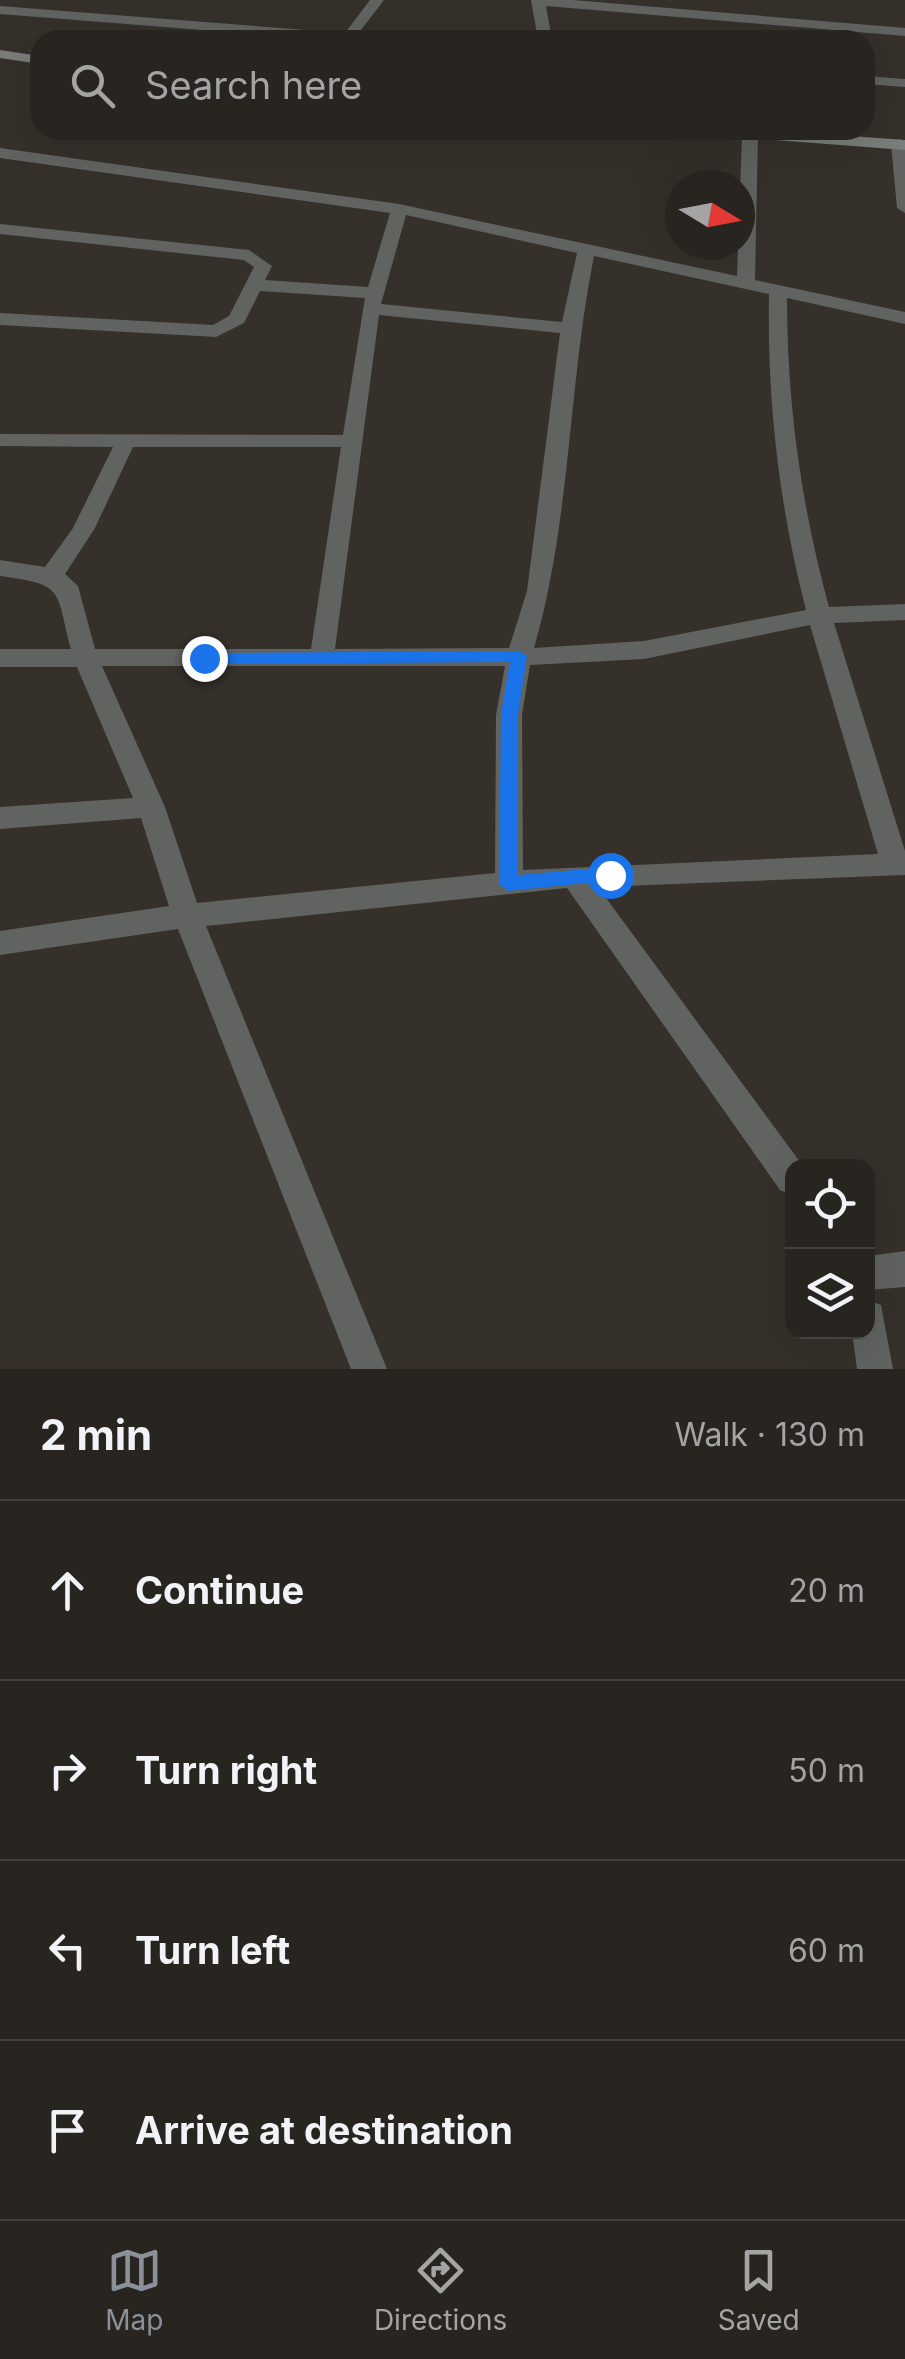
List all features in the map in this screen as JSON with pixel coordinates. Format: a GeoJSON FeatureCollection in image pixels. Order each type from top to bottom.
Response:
{"type":"FeatureCollection","features":[{"type":"Feature","properties":{"kind":"main road"},"geometry":{"type":"LineString","coordinates":[[0,54],[30,58]]}},
{"type":"Feature","properties":{"kind":"main road"},"geometry":{"type":"LineString","coordinates":[[875,140],[902,144]]}},
{"type":"Feature","properties":{"kind":"street"},"geometry":{"type":"LineString","coordinates":[[354,30],[377,0]]}},
{"type":"Feature","properties":{"kind":"street"},"geometry":{"type":"LineString","coordinates":[[543,30],[538,1],[793,17],[905,32]]}},
{"type":"Feature","properties":{"kind":"street"},"geometry":{"type":"LineString","coordinates":[[0,10],[249,30]]}},
{"type":"Feature","properties":{"kind":"street"},"geometry":{"type":"LineString","coordinates":[[793,17],[800,30]]}},
{"type":"Feature","properties":{"kind":"street"},"geometry":{"type":"LineString","coordinates":[[875,81],[905,83]]}},
{"type":"Feature","properties":{"kind":"street"},"geometry":{"type":"LineString","coordinates":[[746,284],[750,140]]}},
{"type":"Feature","properties":{"kind":"street"},"geometry":{"type":"LineString","coordinates":[[902,144],[905,208]]}},
{"type":"Feature","properties":{"kind":"street"},"geometry":{"type":"LineString","coordinates":[[0,153],[399,209],[905,318]]}},
{"type":"Feature","properties":{"kind":"street"},"geometry":{"type":"LineString","coordinates":[[322,658],[373,301],[399,209]]}},
{"type":"Feature","properties":{"kind":"street"},"geometry":{"type":"LineString","coordinates":[[0,230],[249,255],[263,266],[237,319],[216,331],[0,319]]}},
{"type":"Feature","properties":{"kind":"street"},"geometry":{"type":"LineString","coordinates":[[508,884],[509,714],[519,656],[539,590],[570,328],[587,249]]}},
{"type":"Feature","properties":{"kind":"street"},"geometry":{"type":"LineString","coordinates":[[257,285],[570,328]]}},
{"type":"Feature","properties":{"kind":"street"},"geometry":{"type":"LineString","coordinates":[[0,942],[187,916],[574,876],[900,864],[797,536],[775,338],[778,290]]}},
{"type":"Feature","properties":{"kind":"street"},"geometry":{"type":"LineString","coordinates":[[0,440],[351,441]]}},
{"type":"Feature","properties":{"kind":"street"},"geometry":{"type":"LineString","coordinates":[[50,575],[68,556],[92,516],[126,440]]}},
{"type":"Feature","properties":{"kind":"street"},"geometry":{"type":"LineString","coordinates":[[0,568],[50,575],[66,586],[86,659],[151,807],[187,916],[370,1369]]}},
{"type":"Feature","properties":{"kind":"street"},"geometry":{"type":"LineString","coordinates":[[0,658],[519,656],[644,650],[820,615],[905,612]]}},
{"type":"Feature","properties":{"kind":"street"},"geometry":{"type":"LineString","coordinates":[[0,818],[151,807]]}},
{"type":"Feature","properties":{"kind":"street"},"geometry":{"type":"LineString","coordinates":[[574,876],[785,1169]]}},
{"type":"Feature","properties":{"kind":"street"},"geometry":{"type":"LineString","coordinates":[[875,1272],[905,1269]]}},
{"type":"Feature","properties":{"kind":"street"},"geometry":{"type":"LineString","coordinates":[[871,1339],[875,1369]]}},
{"type":"Feature","properties":{"kind":"route"},"geometry":{"type":"LineString","coordinates":[[204,658],[519,656],[509,714],[508,884],[610,875]]}}]}
